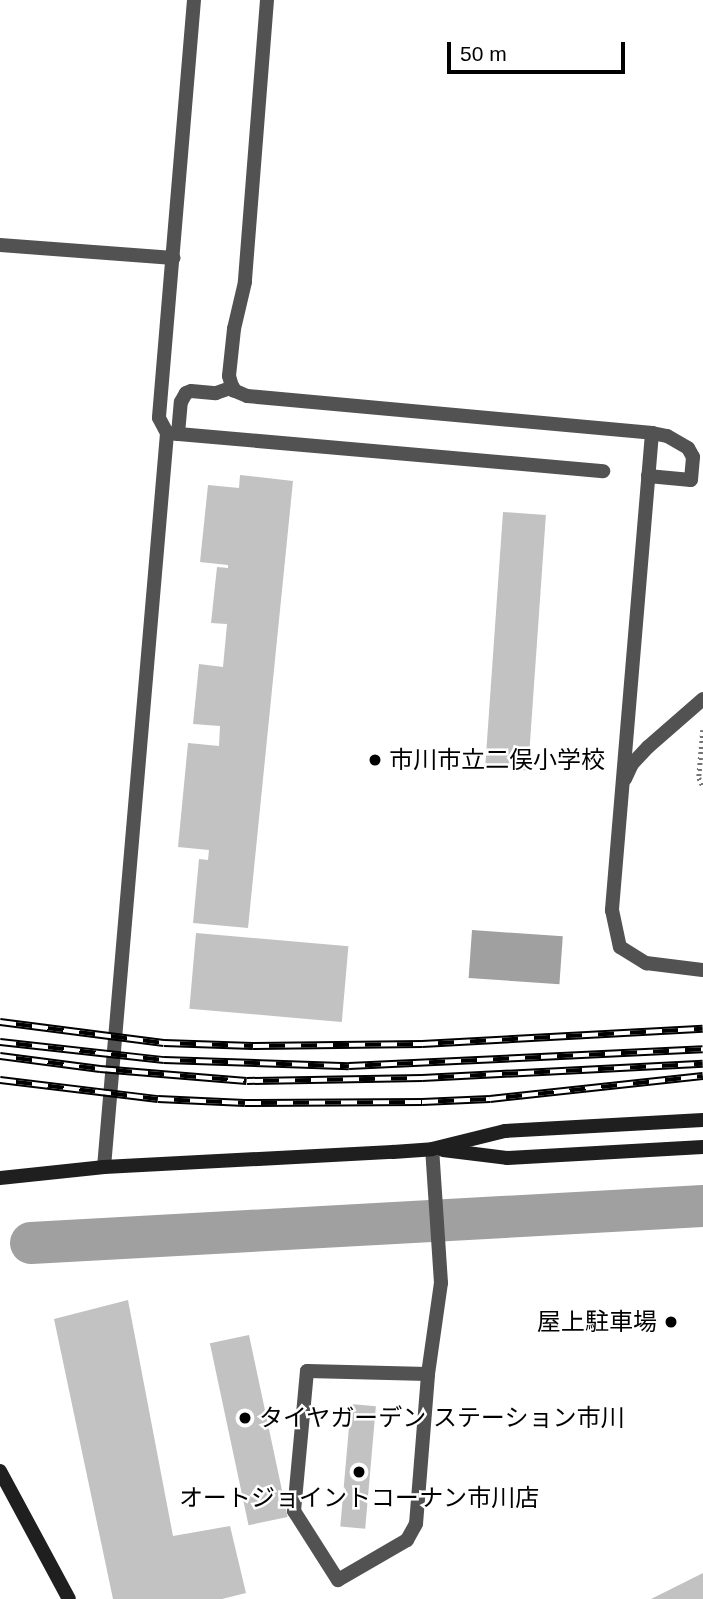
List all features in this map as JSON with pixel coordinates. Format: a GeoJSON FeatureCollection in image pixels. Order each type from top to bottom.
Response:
{"type":"FeatureCollection","features":[{"type":"Feature","properties":{"kind":"street"},"geometry":{"type":"LineString","coordinates":[[194,0],[159,418],[173,434],[603,471]]}},
{"type":"Feature","properties":{"kind":"street"},"geometry":{"type":"LineString","coordinates":[[267,0],[245,282],[234,329],[229,376],[233,387],[247,396],[652,433],[667,436],[688,448],[693,457],[691,480],[648,476]]}},
{"type":"Feature","properties":{"kind":"street"},"geometry":{"type":"LineString","coordinates":[[0,245],[174,258]]}},
{"type":"Feature","properties":{"kind":"street"},"geometry":{"type":"LineString","coordinates":[[104,1167],[173,434],[186,393],[216,393],[233,387]]}},
{"type":"Feature","properties":{"kind":"street"},"geometry":{"type":"LineString","coordinates":[[652,433],[612,910],[620,947],[646,963],[703,970]]}},
{"type":"Feature","properties":{"kind":"street"},"geometry":{"type":"LineString","coordinates":[[622,787],[632,764],[703,699]]}},
{"type":"Feature","properties":{"kind":"street"},"geometry":{"type":"LineString","coordinates":[[432,1149],[505,1131],[703,1120]]}},
{"type":"Feature","properties":{"kind":"street"},"geometry":{"type":"LineString","coordinates":[[0,1178],[104,1167],[432,1149],[507,1157],[703,1147]]}},
{"type":"Feature","properties":{"kind":"street"},"geometry":{"type":"LineString","coordinates":[[428,1374],[307,1371],[294,1511],[338,1580],[407,1540],[416,1524],[428,1374],[441,1283],[432,1149]]}},
{"type":"Feature","properties":{"kind":"street"},"geometry":{"type":"LineString","coordinates":[[0,1471],[69,1599]]}},
{"type":"Feature","properties":{"kind":"path"},"geometry":{"type":"LineString","coordinates":[[703,730],[699,778],[703,786]]}},
{"type":"Feature","properties":{"kind":"shaded area"},"geometry":{"type":"Polygon","coordinates":[[[472,930],[563,936],[559,984],[469,978],[472,930]]]}},
{"type":"Feature","properties":{"kind":"building"},"geometry":{"type":"Polygon","coordinates":[[[240,475],[293,481],[248,928],[193,923],[199,859],[208,860],[209,850],[178,847],[188,743],[219,746],[220,726],[193,724],[199,664],[223,667],[227,624],[211,623],[217,567],[228,568],[228,565],[200,562],[208,485],[239,488],[240,475]]]}},
{"type":"Feature","properties":{"kind":"building"},"geometry":{"type":"Polygon","coordinates":[[[503,512],[546,515],[528,770],[485,767],[503,512]]]}},
{"type":"Feature","properties":{"kind":"building"},"geometry":{"type":"Polygon","coordinates":[[[196,933],[348,946],[342,1022],[189,1009],[196,933]]]}},
{"type":"Feature","properties":{"kind":"building"},"geometry":{"type":"Polygon","coordinates":[[[128,1300],[173,1536],[230,1526],[246,1593],[222,1599],[113,1599],[54,1319],[128,1300]]]}},
{"type":"Feature","properties":{"kind":"building"},"geometry":{"type":"Polygon","coordinates":[[[249,1335],[288,1517],[249,1525],[210,1343],[249,1335]]]}},
{"type":"Feature","properties":{"kind":"building"},"geometry":{"type":"Polygon","coordinates":[[[351,1404],[376,1406],[365,1529],[340,1527],[351,1404]]]}},
{"type":"Feature","properties":{"kind":"building"},"geometry":{"type":"Polygon","coordinates":[[[703,1573],[703,1599],[651,1599],[703,1573]]]}},
{"type":"Feature","properties":{"kind":"waterway"},"geometry":{"type":"LineString","coordinates":[[31,1243],[703,1206]]}},
{"type":"Feature","properties":{"kind":"railway"},"geometry":{"type":"LineString","coordinates":[[0,1022],[164,1043],[253,1046],[422,1044],[703,1029]]}},
{"type":"Feature","properties":{"kind":"railway"},"geometry":{"type":"LineString","coordinates":[[0,1042],[164,1060],[349,1066],[703,1049]]}},
{"type":"Feature","properties":{"kind":"railway"},"geometry":{"type":"LineString","coordinates":[[0,1056],[100,1069],[247,1081],[422,1078],[703,1064]]}},
{"type":"Feature","properties":{"kind":"railway"},"geometry":{"type":"LineString","coordinates":[[0,1080],[158,1099],[245,1103],[422,1102],[490,1099],[703,1076]]}},
{"type":"Feature","properties":{"kind":"place","name":"市川市立二俣小学校"},"geometry":{"type":"Point","coordinates":[375,760]}},
{"type":"Feature","properties":{"kind":"place","name":"屋上駐車場"},"geometry":{"type":"Point","coordinates":[671,1322]}},
{"type":"Feature","properties":{"kind":"place","name":"タイヤガーデン ステーション市川"},"geometry":{"type":"Point","coordinates":[245,1418]}},
{"type":"Feature","properties":{"kind":"place","name":"オートジョイントコーナン市川店"},"geometry":{"type":"Point","coordinates":[359,1472]}}]}
